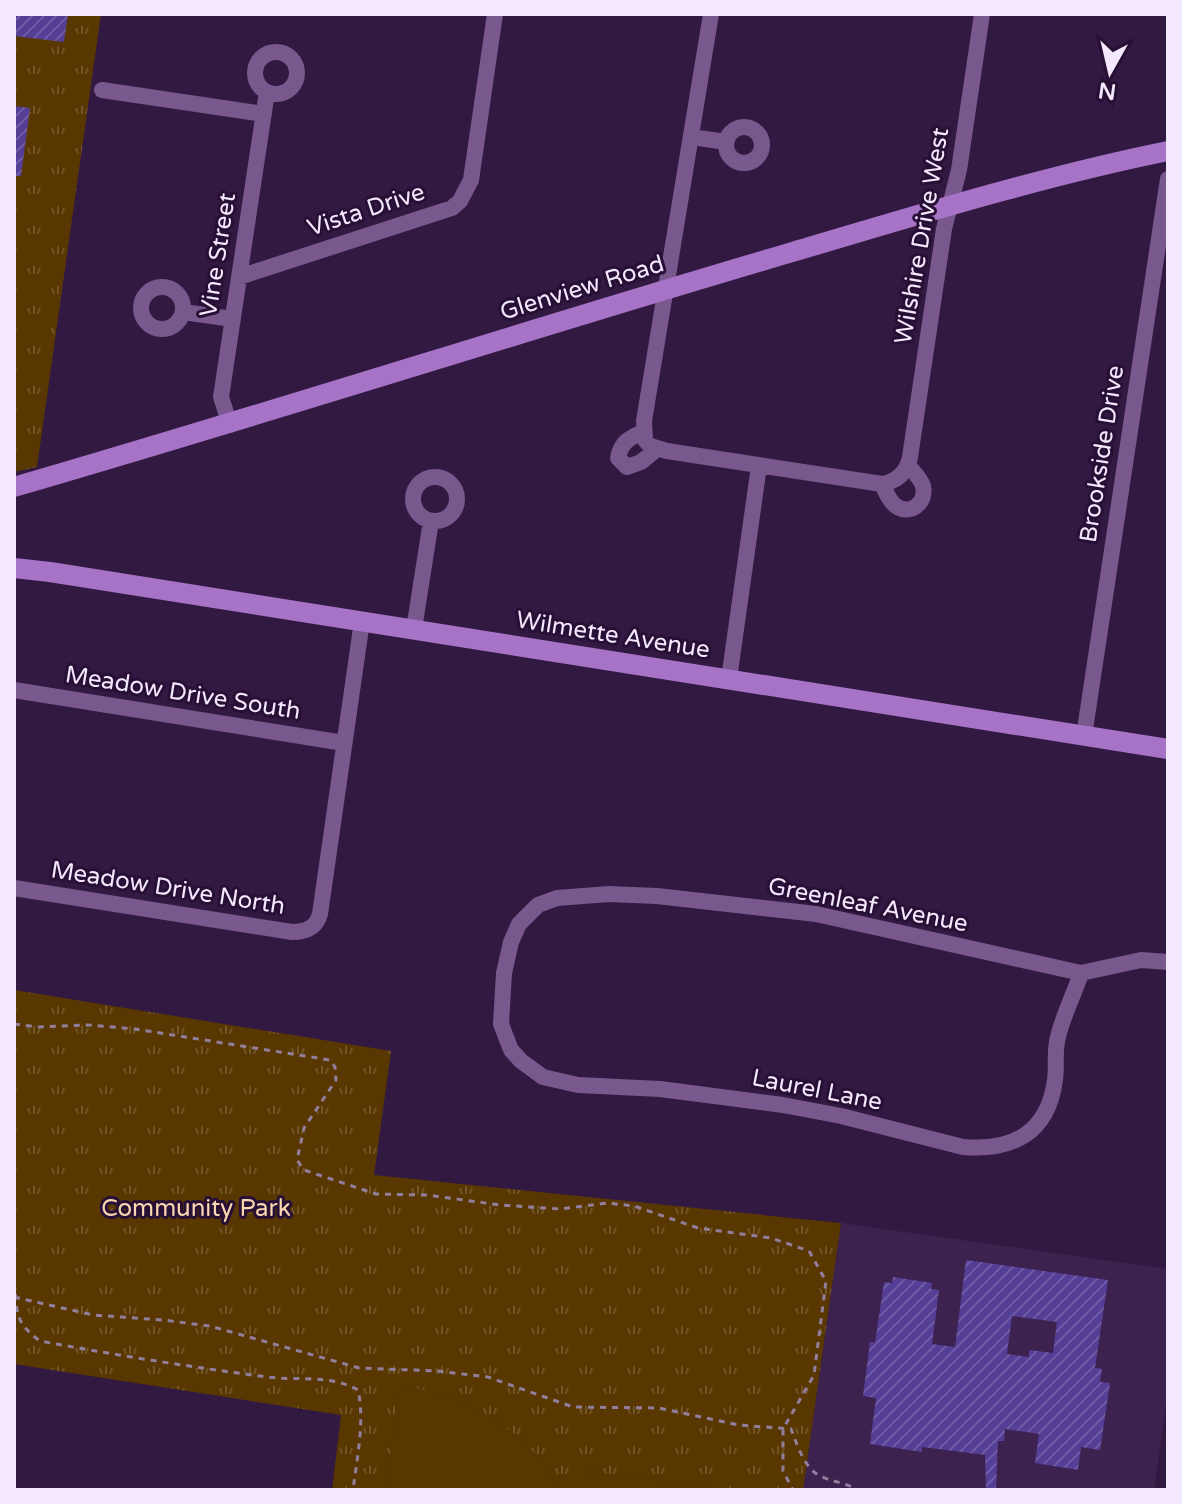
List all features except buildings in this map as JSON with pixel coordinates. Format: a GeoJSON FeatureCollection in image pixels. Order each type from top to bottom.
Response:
{"type":"FeatureCollection","features":[{"type":"Feature","properties":{"kind":"street","name":"Vista Drive"},"geometry":{"type":"LineString","coordinates":[[239,277],[452,208],[460,201],[471,180],[495,14]]}},
{"type":"Feature","properties":{"kind":"street"},"geometry":{"type":"LineString","coordinates":[[711,14],[643,432],[645,440],[657,449],[882,484],[899,477],[908,465]]}},
{"type":"Feature","properties":{"kind":"street","name":"Wilshire Drive West"},"geometry":{"type":"LineString","coordinates":[[882,484],[889,500],[898,508],[908,510],[917,506],[923,496],[923,485],[908,465],[949,206],[959,170],[982,14]]}},
{"type":"Feature","properties":{"kind":"street"},"geometry":{"type":"LineString","coordinates":[[102,90],[264,114]]}},
{"type":"Feature","properties":{"kind":"street","name":"Vine Street"},"geometry":{"type":"LineString","coordinates":[[230,425],[221,397],[267,92]]}},
{"type":"Feature","properties":{"kind":"street"},"geometry":{"type":"LineString","coordinates":[[692,137],[726,142]]}},
{"type":"Feature","properties":{"kind":"street","name":"Glenview Road"},"geometry":{"type":"LineString","coordinates":[[14,487],[230,425],[666,289],[949,206],[1097,165],[1168,151]]}},
{"type":"Feature","properties":{"kind":"street","name":"Brookside Drive"},"geometry":{"type":"LineString","coordinates":[[1084,736],[1168,179]]}},
{"type":"Feature","properties":{"kind":"street"},"geometry":{"type":"LineString","coordinates":[[183,312],[233,319]]}},
{"type":"Feature","properties":{"kind":"street"},"geometry":{"type":"LineString","coordinates":[[643,432],[627,438],[618,458],[627,467],[641,462],[657,449]]}},
{"type":"Feature","properties":{"kind":"street"},"geometry":{"type":"LineString","coordinates":[[729,679],[759,466]]}},
{"type":"Feature","properties":{"kind":"street"},"geometry":{"type":"LineString","coordinates":[[414,629],[431,521]]}},
{"type":"Feature","properties":{"kind":"street","name":"Wilmette Avenue"},"geometry":{"type":"LineString","coordinates":[[14,556],[50,572]]}},
{"type":"Feature","properties":{"kind":"street","name":"Wilmette Avenue"},"geometry":{"type":"LineString","coordinates":[[14,568],[1168,749]]}},
{"type":"Feature","properties":{"kind":"street"},"geometry":{"type":"LineString","coordinates":[[344,743],[362,621]]}},
{"type":"Feature","properties":{"kind":"street","name":"Meadow Drive South"},"geometry":{"type":"LineString","coordinates":[[14,690],[344,743]]}},
{"type":"Feature","properties":{"kind":"street","name":"Meadow Drive North"},"geometry":{"type":"LineString","coordinates":[[14,888],[292,932],[307,930],[314,926],[320,914],[344,743]]}},
{"type":"Feature","properties":{"kind":"street","name":"Greenleaf Avenue"},"geometry":{"type":"LineString","coordinates":[[504,973],[519,924],[538,905],[557,898],[609,894],[712,900],[816,914],[1081,973],[1141,960],[1168,962]]}},
{"type":"Feature","properties":{"kind":"street","name":"Laurel Lane"},"geometry":{"type":"LineString","coordinates":[[504,973],[500,1010],[505,1037],[521,1061],[543,1077],[578,1085],[660,1089],[783,1105],[982,1149],[1001,1146],[1030,1134],[1041,1119],[1054,1084],[1057,1038],[1081,973]]}},
{"type":"Feature","properties":{"kind":"path"},"geometry":{"type":"LineString","coordinates":[[14,1024],[37,1027],[77,1024],[135,1029],[330,1060],[335,1067],[336,1080],[304,1128],[297,1160],[304,1170],[376,1194],[427,1195],[560,1209],[587,1204],[621,1204],[698,1228],[771,1238],[809,1251],[826,1281],[814,1375],[783,1429],[783,1471],[793,1490]]}},
{"type":"Feature","properties":{"kind":"path"},"geometry":{"type":"LineString","coordinates":[[14,1282],[16,1313],[25,1330],[40,1341],[180,1365],[289,1379],[328,1379],[358,1390],[361,1401],[353,1490]]}},
{"type":"Feature","properties":{"kind":"path"},"geometry":{"type":"LineString","coordinates":[[15,1297],[93,1315],[210,1326],[359,1368],[437,1371],[488,1377],[573,1407],[659,1408],[739,1425],[791,1429],[803,1458],[819,1476],[858,1490]]}},
{"type":"Feature","properties":{"kind":"shaded area"},"geometry":{"type":"Polygon","coordinates":[[[841,1223],[1168,1269],[1168,1393],[1154,1490],[803,1490],[841,1223]]]}},
{"type":"Feature","properties":{"kind":"green space"},"geometry":{"type":"Polygon","coordinates":[[[14,14],[101,14],[37,467],[14,472],[14,14]]]}},
{"type":"Feature","properties":{"kind":"green space","name":"Community Park"},"geometry":{"type":"Polygon","coordinates":[[[14,990],[391,1051],[374,1175],[841,1223],[803,1490],[332,1490],[341,1415],[14,1364],[14,990]]]}},
{"type":"Feature","properties":{"kind":"green space"},"geometry":{"type":"Polygon","coordinates":[[[401,1384],[448,1398],[493,1419],[531,1449],[558,1490],[384,1490],[401,1384]]]}},
{"type":"Feature","properties":{"kind":"green space"},"geometry":{"type":"Polygon","coordinates":[[[588,1471],[728,1490],[585,1490],[588,1471]]]}}]}
